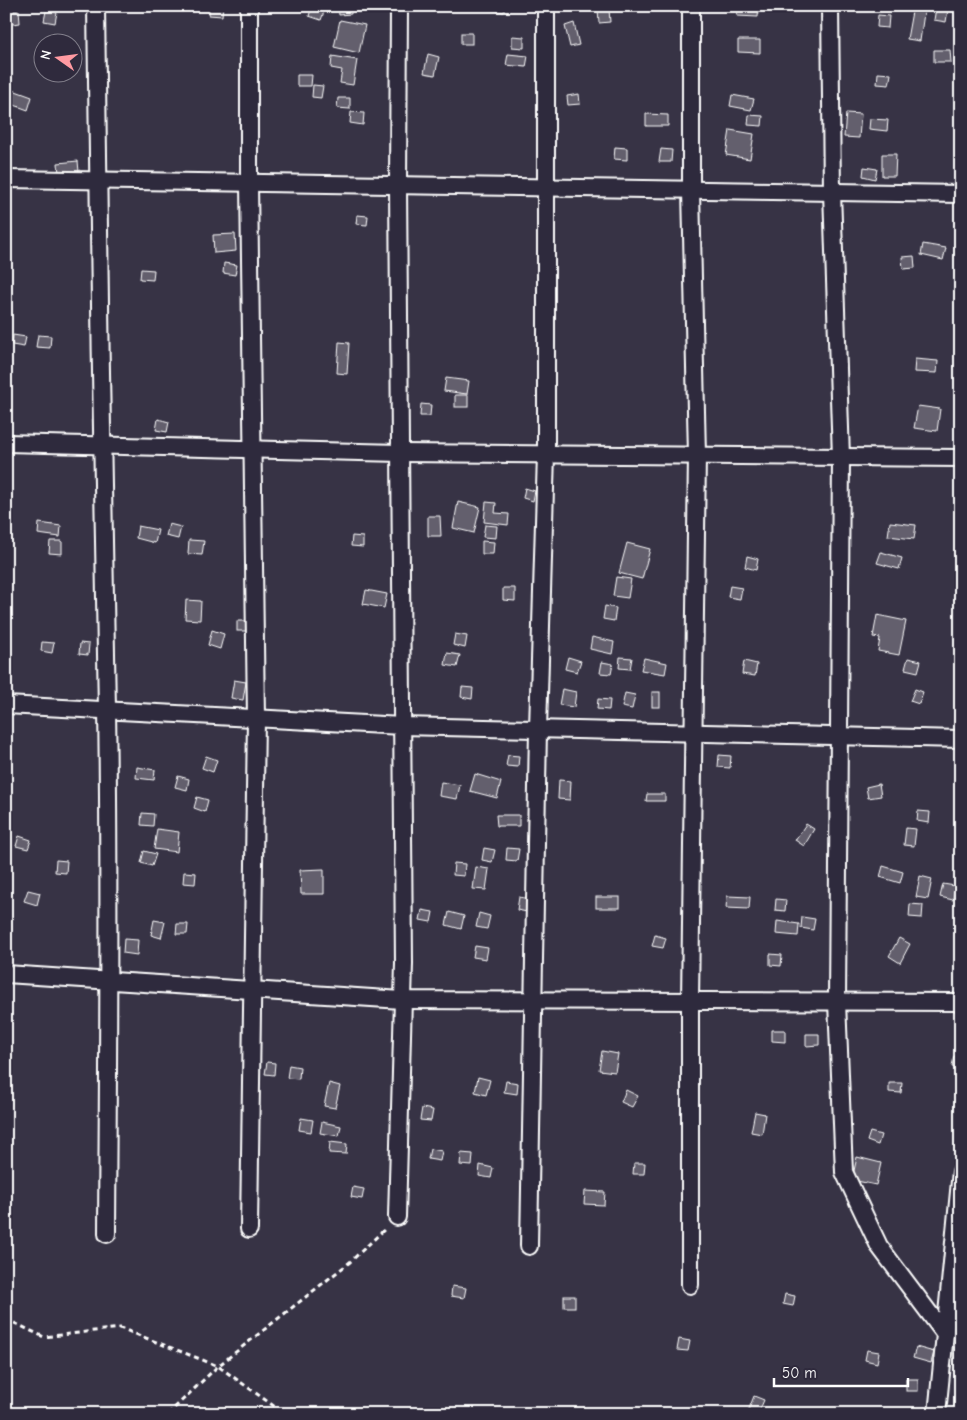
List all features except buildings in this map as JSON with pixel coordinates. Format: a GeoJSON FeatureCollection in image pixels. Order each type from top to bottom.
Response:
{"type":"FeatureCollection","features":[{"type":"Feature","properties":{"kind":"street"},"geometry":{"type":"LineString","coordinates":[[96,6],[101,446],[107,710],[109,981],[107,1234]]}},
{"type":"Feature","properties":{"kind":"street"},"geometry":{"type":"LineString","coordinates":[[249,6],[249,183],[256,718],[250,1229]]}},
{"type":"Feature","properties":{"kind":"street"},"geometry":{"type":"LineString","coordinates":[[397,1217],[402,1000],[398,185],[399,6]]}},
{"type":"Feature","properties":{"kind":"street"},"geometry":{"type":"LineString","coordinates":[[530,1246],[538,729],[546,454],[546,6]]}},
{"type":"Feature","properties":{"kind":"street"},"geometry":{"type":"LineString","coordinates":[[690,1285],[690,1001],[697,455],[691,190],[691,6]]}},
{"type":"Feature","properties":{"kind":"street"},"geometry":{"type":"LineString","coordinates":[[830,6],[832,192],[841,457],[838,1002],[844,1172],[879,1246],[945,1334]]}},
{"type":"Feature","properties":{"kind":"street"},"geometry":{"type":"LineString","coordinates":[[6,179],[961,194]]}},
{"type":"Feature","properties":{"kind":"street"},"geometry":{"type":"LineString","coordinates":[[6,444],[400,453],[961,458]]}},
{"type":"Feature","properties":{"kind":"street"},"geometry":{"type":"LineString","coordinates":[[6,705],[402,726],[961,739]]}},
{"type":"Feature","properties":{"kind":"street"},"geometry":{"type":"LineString","coordinates":[[6,974],[402,1000],[961,1002]]}},
{"type":"Feature","properties":{"kind":"street"},"geometry":{"type":"LineString","coordinates":[[937,1414],[961,1171]]}},
{"type":"Feature","properties":{"kind":"path"},"geometry":{"type":"LineString","coordinates":[[168,1414],[218,1366],[350,1262],[397,1217]]}},
{"type":"Feature","properties":{"kind":"path"},"geometry":{"type":"LineString","coordinates":[[6,1319],[44,1337],[120,1328],[218,1366],[285,1414]]}}]}
